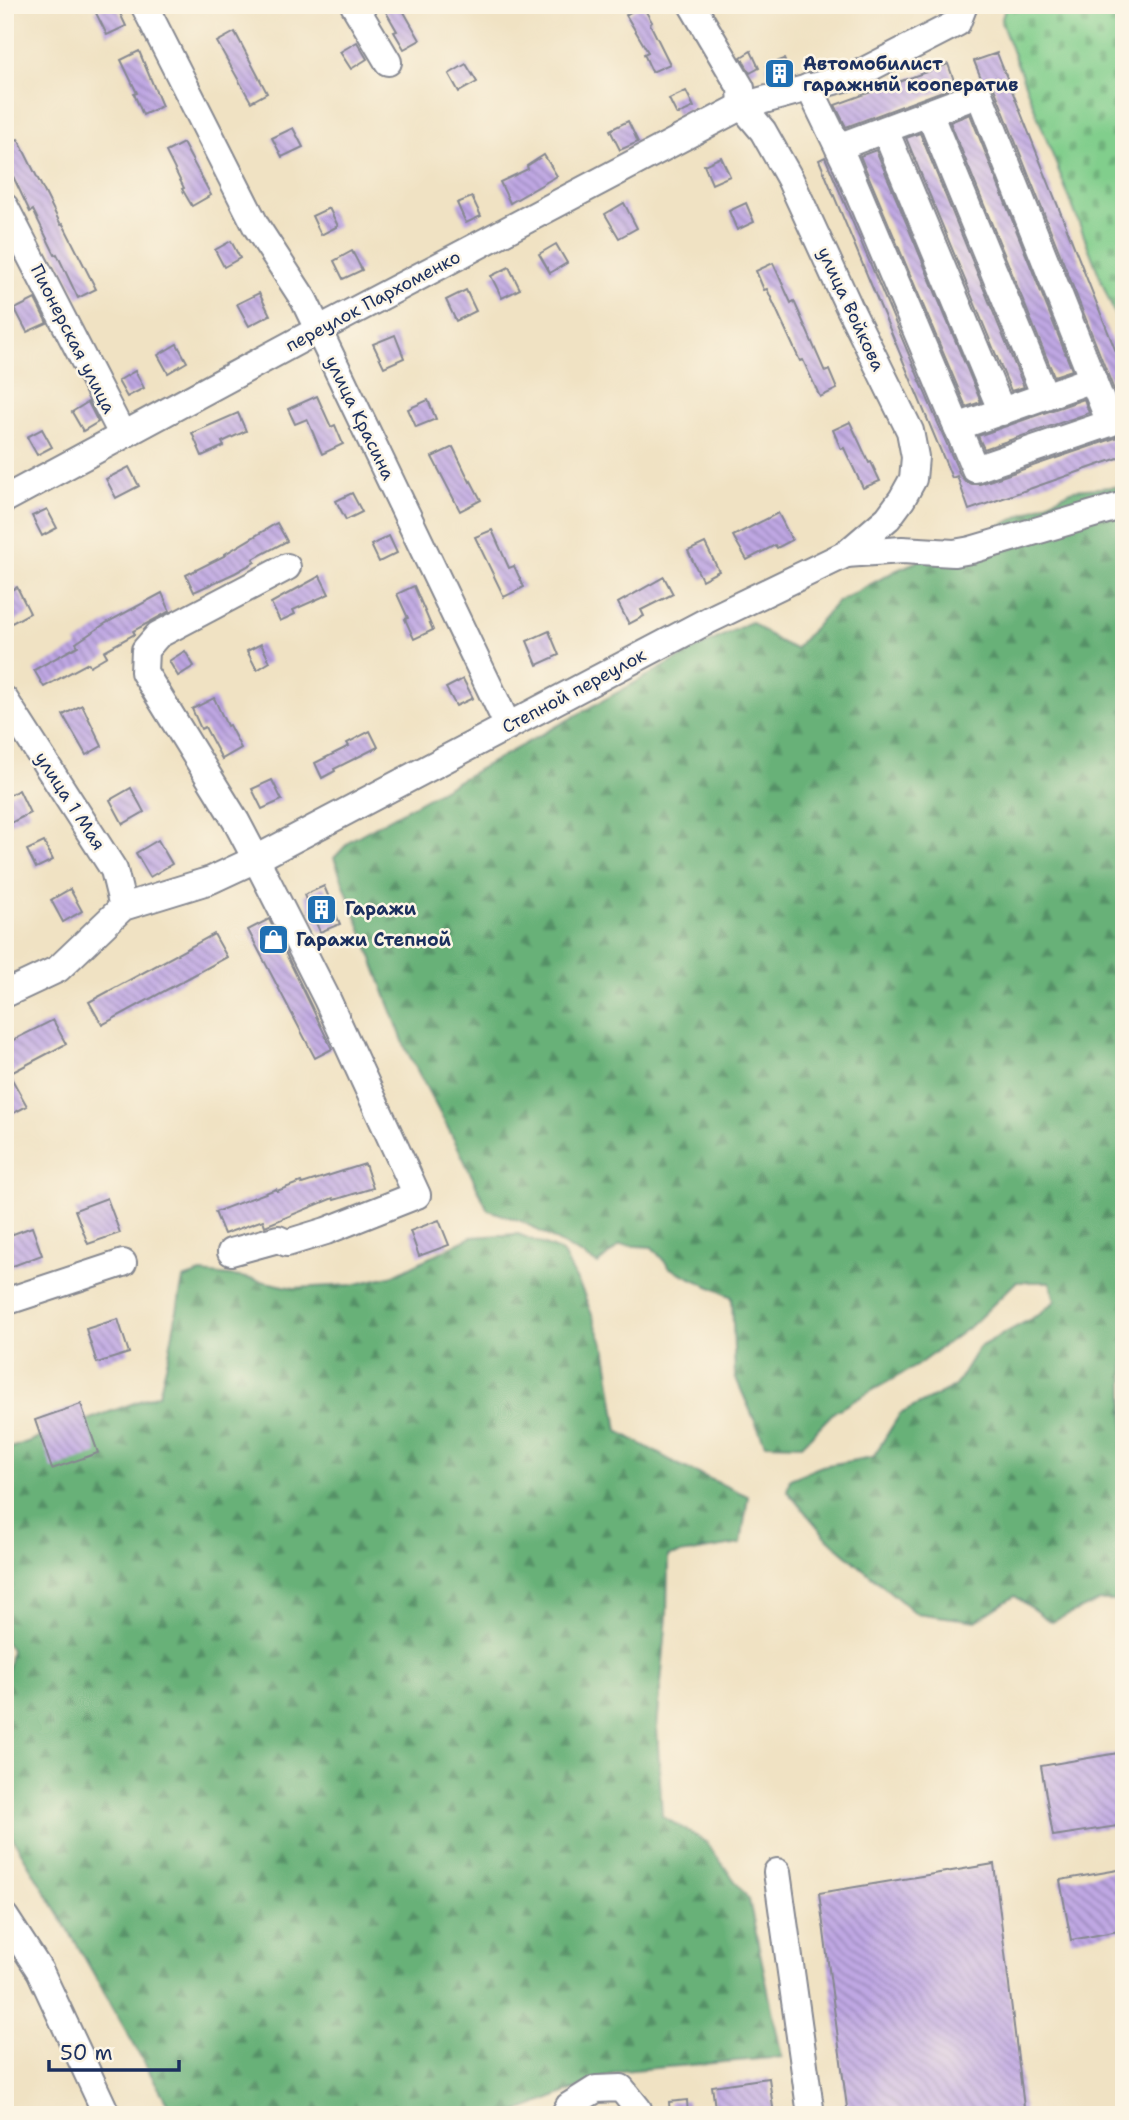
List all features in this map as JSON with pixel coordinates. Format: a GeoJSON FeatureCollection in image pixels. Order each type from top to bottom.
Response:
{"type":"FeatureCollection","features":[{"type":"Feature","properties":{"kind":"street","name":"улица Красина"},"geometry":{"type":"LineString","coordinates":[[144,5],[256,226],[304,300],[508,726]]}},
{"type":"Feature","properties":{"kind":"street"},"geometry":{"type":"LineString","coordinates":[[354,5],[388,62]]}},
{"type":"Feature","properties":{"kind":"street","name":"улица Войкова"},"geometry":{"type":"LineString","coordinates":[[692,5],[741,88],[742,106],[763,131],[790,179],[910,431],[915,457],[913,478],[888,518]]}},
{"type":"Feature","properties":{"kind":"street"},"geometry":{"type":"LineString","coordinates":[[742,106],[856,75],[957,23],[964,5]]}},
{"type":"Feature","properties":{"kind":"street"},"geometry":{"type":"LineString","coordinates":[[809,87],[838,147],[975,469],[1110,423],[979,94],[838,147]]}},
{"type":"Feature","properties":{"kind":"street","name":"переулок Пархоменко"},"geometry":{"type":"LineString","coordinates":[[5,499],[742,106]]}},
{"type":"Feature","properties":{"kind":"street"},"geometry":{"type":"LineString","coordinates":[[929,113],[1045,396]]}},
{"type":"Feature","properties":{"kind":"street"},"geometry":{"type":"LineString","coordinates":[[885,130],[1002,412]]}},
{"type":"Feature","properties":{"kind":"street","name":"Пионерская улица"},"geometry":{"type":"LineString","coordinates":[[5,207],[122,435]]}},
{"type":"Feature","properties":{"kind":"street"},"geometry":{"type":"LineString","coordinates":[[957,427],[1093,379]]}},
{"type":"Feature","properties":{"kind":"street"},"geometry":{"type":"LineString","coordinates":[[846,554],[902,550],[954,553],[1124,505]]}},
{"type":"Feature","properties":{"kind":"street","name":"Степной переулок"},"geometry":{"type":"LineString","coordinates":[[5,994],[58,969],[123,907],[211,880],[256,859],[709,620],[846,554],[888,518]]}},
{"type":"Feature","properties":{"kind":"street"},"geometry":{"type":"LineString","coordinates":[[230,1252],[278,1239],[287,1243],[326,1231],[417,1195],[327,999],[256,859],[236,821],[144,673],[145,650],[158,635],[287,567]]}},
{"type":"Feature","properties":{"kind":"street","name":"улица 1 Мая"},"geometry":{"type":"LineString","coordinates":[[5,700],[114,870],[123,907]]}},
{"type":"Feature","properties":{"kind":"street"},"geometry":{"type":"LineString","coordinates":[[5,1302],[123,1263]]}},
{"type":"Feature","properties":{"kind":"street"},"geometry":{"type":"LineString","coordinates":[[777,1872],[811,2115]]}},
{"type":"Feature","properties":{"kind":"street"},"geometry":{"type":"LineString","coordinates":[[5,1917],[40,1971],[107,2115]]}},
{"type":"Feature","properties":{"kind":"street"},"geometry":{"type":"LineString","coordinates":[[564,2115],[569,2106],[596,2089],[621,2088],[638,2109],[638,2115]]}},
{"type":"Feature","properties":{"kind":"green space"},"geometry":{"type":"Polygon","coordinates":[[[1006,5],[1124,5],[1124,339],[1001,22],[1006,5]]]}},
{"type":"Feature","properties":{"kind":"green space"},"geometry":{"type":"Polygon","coordinates":[[[1124,486],[1124,1601],[1100,1601],[1051,1622],[1015,1596],[976,1621],[915,1613],[828,1539],[787,1491],[790,1479],[822,1466],[873,1457],[900,1414],[955,1386],[979,1347],[1040,1314],[1055,1301],[1050,1282],[1016,1282],[972,1325],[916,1366],[834,1412],[802,1445],[765,1444],[735,1376],[732,1297],[670,1268],[652,1247],[620,1245],[598,1264],[521,1221],[488,1210],[406,1049],[334,858],[351,840],[696,649],[751,622],[795,649],[836,603],[897,570],[990,531],[1073,490],[1124,486]]]}},
{"type":"Feature","properties":{"kind":"green space"},"geometry":{"type":"Polygon","coordinates":[[[518,1234],[562,1252],[583,1292],[606,1351],[618,1431],[681,1466],[748,1496],[741,1544],[668,1556],[667,1616],[657,1728],[662,1816],[706,1842],[749,1900],[782,2057],[621,2071],[509,2115],[174,2115],[5,1825],[5,1690],[11,1649],[5,1642],[5,1450],[159,1394],[183,1279],[201,1273],[241,1277],[294,1288],[352,1285],[394,1275],[471,1237],[518,1234]]]}},
{"type":"Feature","properties":{"kind":"building"},"geometry":{"type":"Polygon","coordinates":[[[108,5],[116,5],[126,26],[107,35],[95,11],[108,5]]]}},
{"type":"Feature","properties":{"kind":"building"},"geometry":{"type":"Polygon","coordinates":[[[382,5],[400,5],[420,40],[404,49],[382,5]]]}},
{"type":"Feature","properties":{"kind":"building"},"geometry":{"type":"Polygon","coordinates":[[[642,5],[670,64],[652,72],[644,54],[648,52],[626,15],[642,5]]]}},
{"type":"Feature","properties":{"kind":"building"},"geometry":{"type":"Polygon","coordinates":[[[235,32],[267,93],[251,102],[217,42],[235,32]]]}},
{"type":"Feature","properties":{"kind":"building"},"geometry":{"type":"Polygon","coordinates":[[[357,42],[367,59],[351,69],[340,52],[357,42]]]}},
{"type":"Feature","properties":{"kind":"building"},"geometry":{"type":"Polygon","coordinates":[[[139,51],[162,106],[143,115],[134,94],[137,93],[121,60],[139,51]]]}},
{"type":"Feature","properties":{"kind":"building"},"geometry":{"type":"Polygon","coordinates":[[[751,51],[759,68],[750,73],[741,57],[751,51]]]}},
{"type":"Feature","properties":{"kind":"building"},"geometry":{"type":"Polygon","coordinates":[[[997,53],[1124,372],[1124,415],[994,88],[981,78],[974,61],[997,53]]]}},
{"type":"Feature","properties":{"kind":"building","name":"Автомобилист гаражный кооператив"},"geometry":{"type":"Polygon","coordinates":[[[784,59],[791,76],[772,81],[766,66],[784,59]]]}},
{"type":"Feature","properties":{"kind":"building"},"geometry":{"type":"Polygon","coordinates":[[[466,64],[477,82],[459,92],[449,74],[466,64]]]}},
{"type":"Feature","properties":{"kind":"building"},"geometry":{"type":"Polygon","coordinates":[[[948,64],[956,86],[846,127],[835,105],[948,64]]]}},
{"type":"Feature","properties":{"kind":"building"},"geometry":{"type":"Polygon","coordinates":[[[686,91],[694,107],[677,115],[669,99],[686,91]]]}},
{"type":"Feature","properties":{"kind":"building"},"geometry":{"type":"Polygon","coordinates":[[[970,114],[1072,370],[1054,376],[950,122],[970,114]]]}},
{"type":"Feature","properties":{"kind":"building"},"geometry":{"type":"Polygon","coordinates":[[[628,121],[638,142],[620,150],[610,130],[628,121]]]}},
{"type":"Feature","properties":{"kind":"building"},"geometry":{"type":"Polygon","coordinates":[[[293,128],[303,147],[282,157],[272,138],[293,128]]]}},
{"type":"Feature","properties":{"kind":"building"},"geometry":{"type":"Polygon","coordinates":[[[920,133],[1024,387],[1011,391],[906,138],[920,133]]]}},
{"type":"Feature","properties":{"kind":"building"},"geometry":{"type":"Polygon","coordinates":[[[18,139],[96,289],[78,298],[33,210],[30,212],[5,165],[5,145],[18,139]]]}},
{"type":"Feature","properties":{"kind":"building"},"geometry":{"type":"Polygon","coordinates":[[[183,143],[211,195],[192,206],[166,152],[183,143]]]}},
{"type":"Feature","properties":{"kind":"building"},"geometry":{"type":"Polygon","coordinates":[[[876,150],[981,402],[966,407],[860,156],[876,150]]]}},
{"type":"Feature","properties":{"kind":"building"},"geometry":{"type":"Polygon","coordinates":[[[544,155],[557,176],[510,203],[500,182],[528,169],[527,166],[544,155]]]}},
{"type":"Feature","properties":{"kind":"building"},"geometry":{"type":"Polygon","coordinates":[[[721,157],[730,176],[712,184],[704,165],[721,157]]]}},
{"type":"Feature","properties":{"kind":"building"},"geometry":{"type":"Polygon","coordinates":[[[825,157],[960,475],[965,481],[980,484],[1115,438],[1124,430],[1124,456],[969,510],[957,476],[952,478],[819,160],[825,157]]]}},
{"type":"Feature","properties":{"kind":"building"},"geometry":{"type":"Polygon","coordinates":[[[472,197],[481,216],[466,223],[457,203],[472,197]]]}},
{"type":"Feature","properties":{"kind":"building"},"geometry":{"type":"Polygon","coordinates":[[[624,203],[637,228],[619,238],[605,214],[624,203]]]}},
{"type":"Feature","properties":{"kind":"building"},"geometry":{"type":"Polygon","coordinates":[[[746,203],[754,222],[737,230],[729,211],[746,203]]]}},
{"type":"Feature","properties":{"kind":"building"},"geometry":{"type":"Polygon","coordinates":[[[329,208],[338,226],[321,235],[312,216],[329,208]]]}},
{"type":"Feature","properties":{"kind":"building"},"geometry":{"type":"Polygon","coordinates":[[[231,241],[240,258],[224,267],[215,250],[231,241]]]}},
{"type":"Feature","properties":{"kind":"building"},"geometry":{"type":"Polygon","coordinates":[[[556,244],[567,263],[550,273],[539,254],[556,244]]]}},
{"type":"Feature","properties":{"kind":"building"},"geometry":{"type":"Polygon","coordinates":[[[352,251],[362,270],[343,279],[334,261],[352,251]]]}},
{"type":"Feature","properties":{"kind":"building"},"geometry":{"type":"Polygon","coordinates":[[[773,263],[791,303],[794,301],[825,372],[829,370],[837,389],[820,397],[756,271],[773,263]]]}},
{"type":"Feature","properties":{"kind":"building"},"geometry":{"type":"Polygon","coordinates":[[[509,267],[520,289],[502,298],[491,276],[509,267]]]}},
{"type":"Feature","properties":{"kind":"building"},"geometry":{"type":"Polygon","coordinates":[[[466,290],[476,311],[456,321],[446,300],[466,290]]]}},
{"type":"Feature","properties":{"kind":"building"},"geometry":{"type":"Polygon","coordinates":[[[259,293],[270,315],[249,326],[237,304],[259,293]]]}},
{"type":"Feature","properties":{"kind":"building"},"geometry":{"type":"Polygon","coordinates":[[[35,299],[47,323],[27,332],[15,309],[35,299]]]}},
{"type":"Feature","properties":{"kind":"building"},"geometry":{"type":"Polygon","coordinates":[[[395,335],[404,358],[384,367],[373,344],[395,335]]]}},
{"type":"Feature","properties":{"kind":"building"},"geometry":{"type":"Polygon","coordinates":[[[177,344],[187,362],[168,373],[158,355],[177,344]]]}},
{"type":"Feature","properties":{"kind":"building"},"geometry":{"type":"Polygon","coordinates":[[[135,371],[144,388],[127,397],[118,381],[135,371]]]}},
{"type":"Feature","properties":{"kind":"building"},"geometry":{"type":"Polygon","coordinates":[[[317,396],[331,427],[335,425],[343,444],[322,454],[307,419],[295,424],[288,409],[317,396]]]}},
{"type":"Feature","properties":{"kind":"building"},"geometry":{"type":"Polygon","coordinates":[[[1084,399],[1089,413],[984,449],[978,436],[1084,399]]]}},
{"type":"Feature","properties":{"kind":"building"},"geometry":{"type":"Polygon","coordinates":[[[428,400],[436,419],[416,427],[408,409],[428,400]]]}},
{"type":"Feature","properties":{"kind":"building"},"geometry":{"type":"Polygon","coordinates":[[[88,402],[98,422],[83,431],[72,412],[88,402]]]}},
{"type":"Feature","properties":{"kind":"building"},"geometry":{"type":"Polygon","coordinates":[[[238,413],[246,431],[222,442],[224,446],[202,456],[192,433],[238,413]]]}},
{"type":"Feature","properties":{"kind":"building"},"geometry":{"type":"Polygon","coordinates":[[[850,422],[880,481],[863,488],[833,430],[850,422]]]}},
{"type":"Feature","properties":{"kind":"building"},"geometry":{"type":"Polygon","coordinates":[[[42,429],[52,447],[37,455],[27,437],[42,429]]]}},
{"type":"Feature","properties":{"kind":"building"},"geometry":{"type":"Polygon","coordinates":[[[453,447],[481,500],[460,511],[432,457],[453,447]]]}},
{"type":"Feature","properties":{"kind":"building"},"geometry":{"type":"Polygon","coordinates":[[[129,467],[139,486],[116,498],[106,479],[129,467]]]}},
{"type":"Feature","properties":{"kind":"building"},"geometry":{"type":"Polygon","coordinates":[[[352,493],[362,512],[346,520],[336,501],[352,493]]]}},
{"type":"Feature","properties":{"kind":"building"},"geometry":{"type":"Polygon","coordinates":[[[47,509],[57,528],[42,536],[32,516],[47,509]]]}},
{"type":"Feature","properties":{"kind":"building"},"geometry":{"type":"Polygon","coordinates":[[[778,513],[792,540],[777,548],[775,545],[747,560],[733,536],[778,513]]]}},
{"type":"Feature","properties":{"kind":"building"},"geometry":{"type":"Polygon","coordinates":[[[277,523],[287,541],[253,559],[255,562],[235,573],[194,592],[186,575],[226,555],[277,523]]]}},
{"type":"Feature","properties":{"kind":"building"},"geometry":{"type":"Polygon","coordinates":[[[492,530],[509,568],[514,566],[524,587],[504,597],[475,537],[492,530]]]}},
{"type":"Feature","properties":{"kind":"building"},"geometry":{"type":"Polygon","coordinates":[[[389,536],[397,553],[379,562],[371,545],[389,536]]]}},
{"type":"Feature","properties":{"kind":"building"},"geometry":{"type":"Polygon","coordinates":[[[705,543],[719,571],[702,580],[688,551],[705,543]]]}},
{"type":"Feature","properties":{"kind":"building"},"geometry":{"type":"Polygon","coordinates":[[[320,576],[329,594],[293,610],[295,614],[280,621],[271,603],[320,576]]]}},
{"type":"Feature","properties":{"kind":"building"},"geometry":{"type":"Polygon","coordinates":[[[664,577],[673,594],[641,610],[644,616],[629,624],[618,603],[664,577]]]}},
{"type":"Feature","properties":{"kind":"building"},"geometry":{"type":"Polygon","coordinates":[[[414,586],[433,630],[414,639],[397,594],[414,586]]]}},
{"type":"Feature","properties":{"kind":"building"},"geometry":{"type":"Polygon","coordinates":[[[17,587],[30,613],[10,624],[5,615],[5,593],[17,587]]]}},
{"type":"Feature","properties":{"kind":"building"},"geometry":{"type":"Polygon","coordinates":[[[162,593],[170,611],[104,651],[107,656],[90,666],[88,663],[44,687],[34,670],[78,646],[76,643],[106,623],[162,593]]]}},
{"type":"Feature","properties":{"kind":"building"},"geometry":{"type":"Polygon","coordinates":[[[549,631],[559,655],[537,665],[527,641],[549,631]]]}},
{"type":"Feature","properties":{"kind":"building"},"geometry":{"type":"Polygon","coordinates":[[[261,644],[270,662],[257,670],[247,651],[261,644]]]}},
{"type":"Feature","properties":{"kind":"building"},"geometry":{"type":"Polygon","coordinates":[[[185,651],[194,666],[178,676],[169,661],[185,651]]]}},
{"type":"Feature","properties":{"kind":"building"},"geometry":{"type":"Polygon","coordinates":[[[463,679],[473,698],[456,706],[446,688],[463,679]]]}},
{"type":"Feature","properties":{"kind":"building"},"geometry":{"type":"Polygon","coordinates":[[[214,698],[241,748],[222,759],[205,727],[201,729],[192,709],[214,698]]]}},
{"type":"Feature","properties":{"kind":"building"},"geometry":{"type":"Polygon","coordinates":[[[82,705],[102,746],[86,755],[63,715],[82,705]]]}},
{"type":"Feature","properties":{"kind":"building"},"geometry":{"type":"Polygon","coordinates":[[[370,731],[378,747],[322,778],[315,763],[349,746],[347,743],[370,731]]]}},
{"type":"Feature","properties":{"kind":"building"},"geometry":{"type":"Polygon","coordinates":[[[272,780],[282,800],[262,809],[252,789],[272,780]]]}},
{"type":"Feature","properties":{"kind":"building"},"geometry":{"type":"Polygon","coordinates":[[[131,788],[144,812],[123,824],[110,800],[131,788]]]}},
{"type":"Feature","properties":{"kind":"building"},"geometry":{"type":"Polygon","coordinates":[[[19,790],[30,813],[5,826],[5,797],[19,790]]]}},
{"type":"Feature","properties":{"kind":"building"},"geometry":{"type":"Polygon","coordinates":[[[158,840],[172,864],[150,877],[136,853],[158,840]]]}},
{"type":"Feature","properties":{"kind":"building"},"geometry":{"type":"Polygon","coordinates":[[[44,842],[53,860],[36,868],[27,850],[44,842]]]}},
{"type":"Feature","properties":{"kind":"building","name":"Гаражи"},"geometry":{"type":"Polygon","coordinates":[[[324,886],[340,924],[320,932],[304,895],[324,886]]]}},
{"type":"Feature","properties":{"kind":"building"},"geometry":{"type":"Polygon","coordinates":[[[70,889],[82,911],[63,922],[51,900],[70,889]]]}},
{"type":"Feature","properties":{"kind":"building"},"geometry":{"type":"Polygon","coordinates":[[[269,919],[332,1049],[315,1058],[248,930],[269,919]]]}},
{"type":"Feature","properties":{"kind":"building"},"geometry":{"type":"Polygon","coordinates":[[[214,934],[227,957],[102,1025],[89,1002],[214,934]]]}},
{"type":"Feature","properties":{"kind":"building"},"geometry":{"type":"Polygon","coordinates":[[[53,1020],[66,1044],[9,1074],[27,1106],[12,1114],[5,1103],[5,1044],[53,1020]]]}},
{"type":"Feature","properties":{"kind":"building"},"geometry":{"type":"Polygon","coordinates":[[[365,1164],[373,1188],[334,1200],[333,1198],[265,1226],[263,1220],[224,1234],[215,1212],[276,1189],[277,1191],[301,1182],[302,1184],[365,1164]]]}},
{"type":"Feature","properties":{"kind":"building"},"geometry":{"type":"Polygon","coordinates":[[[107,1198],[120,1233],[88,1244],[75,1210],[107,1198]]]}},
{"type":"Feature","properties":{"kind":"building"},"geometry":{"type":"Polygon","coordinates":[[[439,1220],[449,1245],[419,1256],[410,1231],[439,1220]]]}},
{"type":"Feature","properties":{"kind":"building"},"geometry":{"type":"Polygon","coordinates":[[[32,1227],[42,1255],[5,1269],[5,1237],[32,1227]]]}},
{"type":"Feature","properties":{"kind":"building"},"geometry":{"type":"Polygon","coordinates":[[[118,1319],[129,1353],[97,1363],[86,1329],[118,1319]]]}},
{"type":"Feature","properties":{"kind":"building"},"geometry":{"type":"Polygon","coordinates":[[[81,1404],[98,1453],[52,1469],[35,1420],[81,1404]]]}},
{"type":"Feature","properties":{"kind":"building"},"geometry":{"type":"Polygon","coordinates":[[[1124,1752],[1124,1825],[1053,1836],[1041,1766],[1124,1752]]]}},
{"type":"Feature","properties":{"kind":"building"},"geometry":{"type":"Polygon","coordinates":[[[994,1864],[1025,2115],[848,2115],[819,1893],[994,1864]]]}},
{"type":"Feature","properties":{"kind":"building"},"geometry":{"type":"Polygon","coordinates":[[[1124,1869],[1124,1930],[1071,1940],[1060,1880],[1124,1869]]]}},
{"type":"Feature","properties":{"kind":"building"},"geometry":{"type":"Polygon","coordinates":[[[769,2078],[774,2115],[716,2115],[712,2086],[769,2078]]]}},
{"type":"Feature","properties":{"kind":"building"},"geometry":{"type":"Polygon","coordinates":[[[687,2100],[688,2115],[670,2115],[669,2102],[687,2100]]]}},
{"type":"Feature","properties":{"kind":"place","name":"Автомобилист гаражный кооператив"},"geometry":{"type":"Point","coordinates":[780,74]}},
{"type":"Feature","properties":{"kind":"place","name":"Гаражи"},"geometry":{"type":"Point","coordinates":[322,909]}},
{"type":"Feature","properties":{"kind":"place","name":"Гаражи Степной"},"geometry":{"type":"Point","coordinates":[273,940]}}]}
